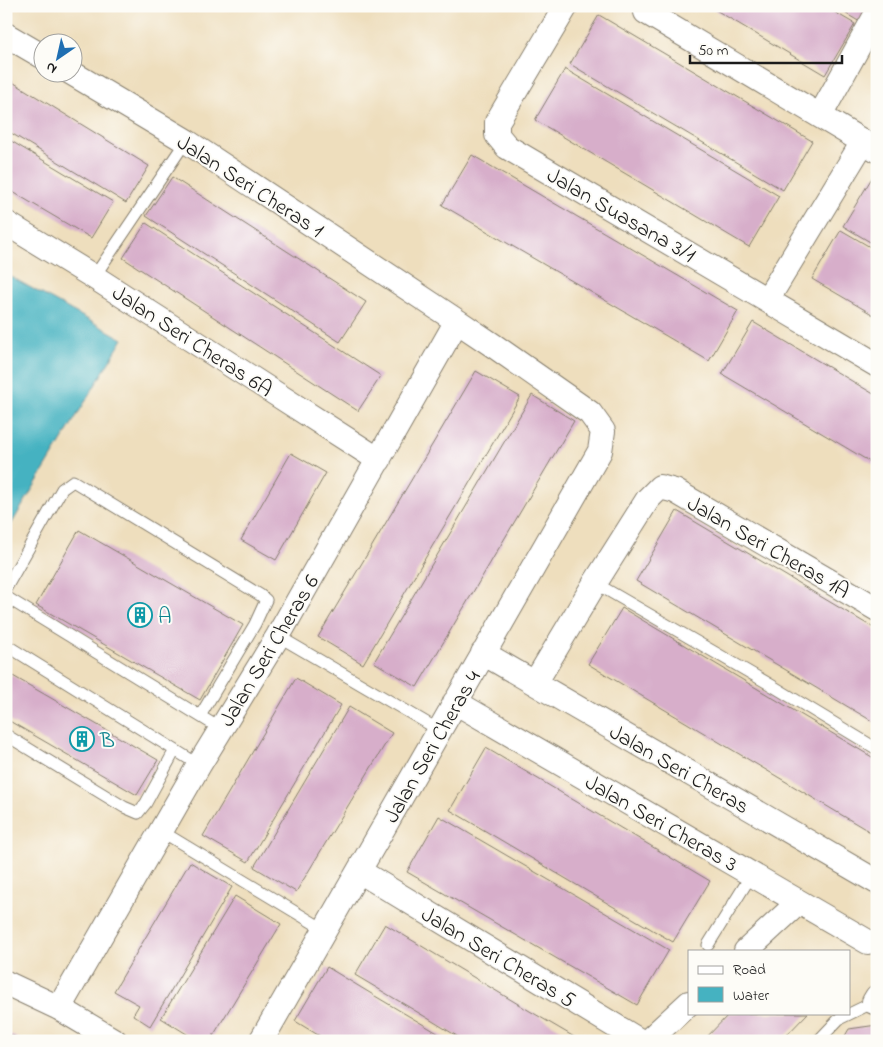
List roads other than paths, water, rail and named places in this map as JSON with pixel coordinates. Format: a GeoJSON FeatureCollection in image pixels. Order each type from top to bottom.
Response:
{"type":"FeatureCollection","features":[{"type":"Feature","properties":{"kind":"street","name":"Jalan Suasana 3/1"},"geometry":{"type":"LineString","coordinates":[[566,6],[497,122],[497,135],[507,147],[877,365]]}},
{"type":"Feature","properties":{"kind":"street"},"geometry":{"type":"LineString","coordinates":[[646,12],[870,146],[767,300]]}},
{"type":"Feature","properties":{"kind":"street"},"geometry":{"type":"LineString","coordinates":[[820,116],[877,13]]}},
{"type":"Feature","properties":{"kind":"street"},"geometry":{"type":"LineString","coordinates":[[6,35],[32,50]]}},
{"type":"Feature","properties":{"kind":"street","name":"Jalan Seri Cheras 1"},"geometry":{"type":"LineString","coordinates":[[82,79],[186,141],[457,321]]}},
{"type":"Feature","properties":{"kind":"street","name":"Jalan Seri Cheras 6A"},"geometry":{"type":"LineString","coordinates":[[6,223],[94,277],[379,460]]}},
{"type":"Feature","properties":{"kind":"street","name":"Jalan Seri Cheras 6"},"geometry":{"type":"LineString","coordinates":[[59,1008],[199,765],[278,636],[457,321]]}},
{"type":"Feature","properties":{"kind":"street","name":"Jalan Seri Cheras 4"},"geometry":{"type":"LineString","coordinates":[[261,1041],[600,451],[603,431],[590,413],[457,321]]}},
{"type":"Feature","properties":{"kind":"street","name":"Jalan Seri Cheras 1A"},"geometry":{"type":"LineString","coordinates":[[595,583],[648,499],[660,487],[675,491],[877,609]]}},
{"type":"Feature","properties":{"kind":"street"},"geometry":{"type":"LineString","coordinates":[[535,684],[595,583]]}},
{"type":"Feature","properties":{"kind":"street","name":"Jalan Seri Cheras"},"geometry":{"type":"LineString","coordinates":[[484,653],[877,882]]}},
{"type":"Feature","properties":{"kind":"street","name":"Jalan Seri Cheras 3"},"geometry":{"type":"LineString","coordinates":[[455,702],[868,942]]}},
{"type":"Feature","properties":{"kind":"street","name":"Jalan Seri Cheras 5"},"geometry":{"type":"LineString","coordinates":[[358,871],[640,1041]]}},
{"type":"Feature","properties":{"kind":"street"},"geometry":{"type":"LineString","coordinates":[[747,950],[799,902]]}},
{"type":"Feature","properties":{"kind":"street"},"geometry":{"type":"LineString","coordinates":[[6,983],[59,1008],[115,1041]]}},
{"type":"Feature","properties":{"kind":"street"},"geometry":{"type":"LineString","coordinates":[[648,1041],[688,1004]]}},
{"type":"Feature","properties":{"kind":"lane"},"geometry":{"type":"LineString","coordinates":[[94,277],[186,141]]}},
{"type":"Feature","properties":{"kind":"lane"},"geometry":{"type":"LineString","coordinates":[[6,588],[62,489],[73,482],[260,595],[266,600],[261,612],[200,716]]}},
{"type":"Feature","properties":{"kind":"lane"},"geometry":{"type":"LineString","coordinates":[[595,583],[877,749]]}},
{"type":"Feature","properties":{"kind":"lane"},"geometry":{"type":"LineString","coordinates":[[6,597],[221,729]]}},
{"type":"Feature","properties":{"kind":"lane"},"geometry":{"type":"LineString","coordinates":[[278,636],[440,730]]}},
{"type":"Feature","properties":{"kind":"lane"},"geometry":{"type":"LineString","coordinates":[[6,646],[199,765]]}},
{"type":"Feature","properties":{"kind":"lane"},"geometry":{"type":"LineString","coordinates":[[6,735],[124,807],[138,813],[146,803],[176,750]]}},
{"type":"Feature","properties":{"kind":"lane"},"geometry":{"type":"LineString","coordinates":[[161,831],[325,930]]}},
{"type":"Feature","properties":{"kind":"lane"},"geometry":{"type":"LineString","coordinates":[[708,945],[752,874]]}},
{"type":"Feature","properties":{"kind":"lane"},"geometry":{"type":"LineString","coordinates":[[850,1013],[876,1000]]}},
{"type":"Feature","properties":{"kind":"lane"},"geometry":{"type":"LineString","coordinates":[[818,1041],[839,1018],[847,1014]]}},
{"type":"Feature","properties":{"kind":"water"},"geometry":{"type":"Polygon","coordinates":[[[6,274],[123,339],[6,533],[6,274]]]}},
{"type":"Feature","properties":{"kind":"place","name":"A"},"geometry":{"type":"Point","coordinates":[140,615]}},
{"type":"Feature","properties":{"kind":"place","name":"B"},"geometry":{"type":"Point","coordinates":[82,739]}}]}
